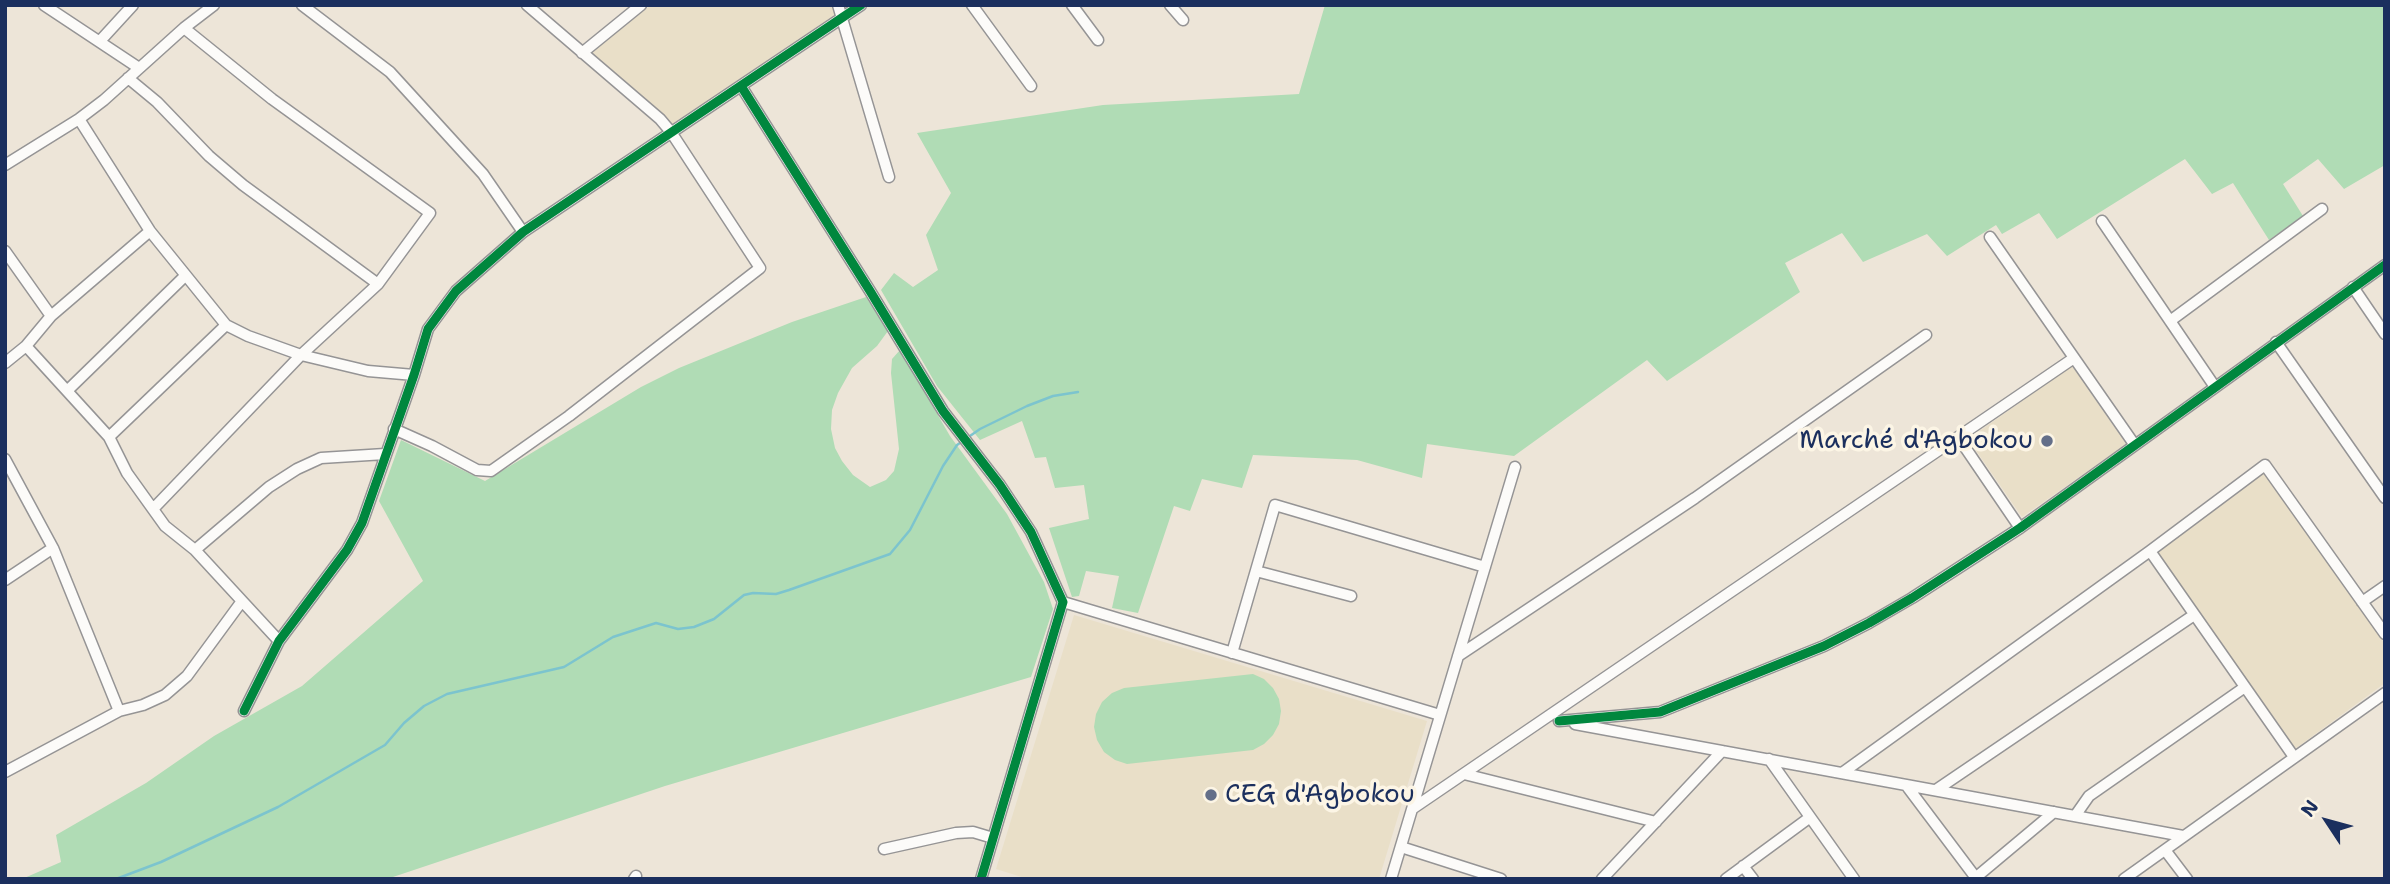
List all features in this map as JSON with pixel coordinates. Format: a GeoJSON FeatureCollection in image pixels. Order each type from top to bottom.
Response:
{"type":"FeatureCollection","features":[{"type":"Feature","properties":{"kind":"street"},"geometry":{"type":"LineString","coordinates":[[44,5],[139,68]]}},
{"type":"Feature","properties":{"kind":"street"},"geometry":{"type":"LineString","coordinates":[[100,41],[133,5]]}},
{"type":"Feature","properties":{"kind":"street"},"geometry":{"type":"LineString","coordinates":[[5,165],[79,119],[214,5]]}},
{"type":"Feature","properties":{"kind":"street"},"geometry":{"type":"LineString","coordinates":[[302,5],[390,72],[483,174],[523,232]]}},
{"type":"Feature","properties":{"kind":"street"},"geometry":{"type":"LineString","coordinates":[[394,429],[477,470],[491,471],[569,416],[760,268],[671,132],[650,110],[527,5]]}},
{"type":"Feature","properties":{"kind":"street"},"geometry":{"type":"LineString","coordinates":[[582,53],[641,5]]}},
{"type":"Feature","properties":{"kind":"street"},"geometry":{"type":"LineString","coordinates":[[838,5],[889,177]]}},
{"type":"Feature","properties":{"kind":"street"},"geometry":{"type":"LineString","coordinates":[[244,711],[279,641],[347,550],[362,523],[414,375],[422,344],[438,313],[456,291],[523,232],[861,5]]}},
{"type":"Feature","properties":{"kind":"street"},"geometry":{"type":"LineString","coordinates":[[972,5],[1031,86]]}},
{"type":"Feature","properties":{"kind":"street"},"geometry":{"type":"LineString","coordinates":[[1072,5],[1098,40]]}},
{"type":"Feature","properties":{"kind":"street"},"geometry":{"type":"LineString","coordinates":[[1170,5],[1183,20]]}},
{"type":"Feature","properties":{"kind":"street"},"geometry":{"type":"LineString","coordinates":[[153,508],[301,355],[378,284],[430,214],[272,99],[184,28]]}},
{"type":"Feature","properties":{"kind":"street"},"geometry":{"type":"LineString","coordinates":[[128,78],[157,102],[209,156],[243,185],[378,284]]}},
{"type":"Feature","properties":{"kind":"street"},"geometry":{"type":"LineString","coordinates":[[741,86],[959,433],[1000,485],[1031,533],[1063,602],[981,879]]}},
{"type":"Feature","properties":{"kind":"street"},"geometry":{"type":"LineString","coordinates":[[79,119],[150,231],[226,326],[301,355],[368,371],[414,375]]}},
{"type":"Feature","properties":{"kind":"street"},"geometry":{"type":"LineString","coordinates":[[2170,321],[2322,209]]}},
{"type":"Feature","properties":{"kind":"street"},"geometry":{"type":"LineString","coordinates":[[2102,221],[2215,387]]}},
{"type":"Feature","properties":{"kind":"street"},"geometry":{"type":"LineString","coordinates":[[8,356],[26,346],[51,316],[150,231]]}},
{"type":"Feature","properties":{"kind":"street"},"geometry":{"type":"LineString","coordinates":[[1990,237],[2134,444]]}},
{"type":"Feature","properties":{"kind":"street"},"geometry":{"type":"LineString","coordinates":[[5,251],[51,316]]}},
{"type":"Feature","properties":{"kind":"street"},"geometry":{"type":"LineString","coordinates":[[1559,721],[1660,712],[1824,646],[1913,598],[2020,528],[2385,265]]}},
{"type":"Feature","properties":{"kind":"street"},"geometry":{"type":"LineString","coordinates":[[68,390],[185,276]]}},
{"type":"Feature","properties":{"kind":"street"},"geometry":{"type":"LineString","coordinates":[[2353,288],[2385,334]]}},
{"type":"Feature","properties":{"kind":"street"},"geometry":{"type":"LineString","coordinates":[[110,437],[226,326]]}},
{"type":"Feature","properties":{"kind":"street"},"geometry":{"type":"LineString","coordinates":[[1458,656],[1695,498],[1926,335]]}},
{"type":"Feature","properties":{"kind":"street"},"geometry":{"type":"LineString","coordinates":[[2276,342],[2385,498]]}},
{"type":"Feature","properties":{"kind":"street"},"geometry":{"type":"LineString","coordinates":[[26,346],[110,437],[127,472],[165,526],[195,550],[279,641]]}},
{"type":"Feature","properties":{"kind":"street"},"geometry":{"type":"LineString","coordinates":[[1412,809],[2074,358]]}},
{"type":"Feature","properties":{"kind":"street"},"geometry":{"type":"LineString","coordinates":[[1958,437],[2020,528]]}},
{"type":"Feature","properties":{"kind":"street"},"geometry":{"type":"LineString","coordinates":[[195,550],[269,486],[297,469],[321,458],[385,454]]}},
{"type":"Feature","properties":{"kind":"street"},"geometry":{"type":"LineString","coordinates":[[6,463],[53,548],[119,711]]}},
{"type":"Feature","properties":{"kind":"street"},"geometry":{"type":"LineString","coordinates":[[1842,773],[2265,465],[2385,634]]}},
{"type":"Feature","properties":{"kind":"street"},"geometry":{"type":"LineString","coordinates":[[1391,879],[1515,467]]}},
{"type":"Feature","properties":{"kind":"street"},"geometry":{"type":"LineString","coordinates":[[1232,653],[1275,505],[1485,566]]}},
{"type":"Feature","properties":{"kind":"street"},"geometry":{"type":"LineString","coordinates":[[5,580],[53,548]]}},
{"type":"Feature","properties":{"kind":"street"},"geometry":{"type":"LineString","coordinates":[[2150,551],[2294,757]]}},
{"type":"Feature","properties":{"kind":"street"},"geometry":{"type":"LineString","coordinates":[[1256,571],[1351,596]]}},
{"type":"Feature","properties":{"kind":"street"},"geometry":{"type":"LineString","coordinates":[[2362,602],[2385,586]]}},
{"type":"Feature","properties":{"kind":"street"},"geometry":{"type":"LineString","coordinates":[[5,772],[119,711],[143,705],[165,695],[187,676],[242,601]]}},
{"type":"Feature","properties":{"kind":"street"},"geometry":{"type":"LineString","coordinates":[[1063,602],[1440,715]]}},
{"type":"Feature","properties":{"kind":"street"},"geometry":{"type":"LineString","coordinates":[[1936,790],[2194,615]]}},
{"type":"Feature","properties":{"kind":"street"},"geometry":{"type":"LineString","coordinates":[[2075,816],[2089,796],[2245,687]]}},
{"type":"Feature","properties":{"kind":"street"},"geometry":{"type":"LineString","coordinates":[[2124,879],[2385,693]]}},
{"type":"Feature","properties":{"kind":"street"},"geometry":{"type":"LineString","coordinates":[[1547,718],[2183,836]]}},
{"type":"Feature","properties":{"kind":"street"},"geometry":{"type":"LineString","coordinates":[[1602,879],[1722,751]]}},
{"type":"Feature","properties":{"kind":"street"},"geometry":{"type":"LineString","coordinates":[[1769,760],[1854,879]]}},
{"type":"Feature","properties":{"kind":"street"},"geometry":{"type":"LineString","coordinates":[[1464,775],[1656,822]]}},
{"type":"Feature","properties":{"kind":"street"},"geometry":{"type":"LineString","coordinates":[[1906,785],[1975,878],[2054,812]]}},
{"type":"Feature","properties":{"kind":"street"},"geometry":{"type":"LineString","coordinates":[[1726,879],[1809,818]]}},
{"type":"Feature","properties":{"kind":"street"},"geometry":{"type":"LineString","coordinates":[[884,849],[956,833],[973,832],[993,838]]}},
{"type":"Feature","properties":{"kind":"street"},"geometry":{"type":"LineString","coordinates":[[1401,847],[1501,879]]}},
{"type":"Feature","properties":{"kind":"street"},"geometry":{"type":"LineString","coordinates":[[2165,849],[2187,879]]}},
{"type":"Feature","properties":{"kind":"street"},"geometry":{"type":"LineString","coordinates":[[1744,866],[1753,879]]}},
{"type":"Feature","properties":{"kind":"shaded area"},"geometry":{"type":"Polygon","coordinates":[[[651,5],[832,5],[836,17],[674,127],[590,54],[651,5]]]}},
{"type":"Feature","properties":{"kind":"shaded area","name":"Marché d'Agbokou"},"geometry":{"type":"Polygon","coordinates":[[[2072,366],[2126,444],[2022,517],[1968,439],[2072,366]]]}},
{"type":"Feature","properties":{"kind":"shaded area"},"geometry":{"type":"Polygon","coordinates":[[[2262,469],[2385,644],[2385,683],[2288,754],[2153,553],[2262,469]]]}},
{"type":"Feature","properties":{"kind":"shaded area","name":"CEG d'Agbokou"},"geometry":{"type":"Polygon","coordinates":[[[1074,615],[1427,721],[1379,879],[1028,879],[996,869],[1074,615]]]}},
{"type":"Feature","properties":{"kind":"green space"},"geometry":{"type":"Polygon","coordinates":[[[1325,5],[2385,5],[2385,165],[2344,189],[2318,159],[2283,184],[2303,216],[2269,240],[2233,183],[2212,194],[2185,159],[2057,239],[2039,213],[2002,234],[1996,225],[1947,256],[1927,234],[1863,262],[1842,233],[1785,263],[1800,292],[1667,381],[1647,360],[1514,456],[1427,444],[1422,478],[1357,460],[1253,455],[1242,488],[1202,479],[1190,511],[1174,506],[1138,613],[1112,608],[1119,576],[1086,571],[1079,596],[1072,597],[1049,528],[1089,519],[1084,485],[1055,488],[1046,457],[1035,458],[1022,421],[980,440],[937,386],[881,290],[894,273],[913,287],[938,270],[926,235],[951,193],[917,133],[1103,105],[1299,94],[1325,5]]]}},
{"type":"Feature","properties":{"kind":"green space"},"geometry":{"type":"Polygon","coordinates":[[[866,297],[888,331],[877,346],[852,368],[838,393],[832,410],[831,429],[835,448],[853,475],[870,487],[886,480],[894,471],[899,449],[891,373],[892,359],[900,350],[950,436],[1007,514],[1044,582],[1053,609],[1031,677],[665,786],[387,879],[22,879],[61,862],[56,835],[146,783],[214,736],[302,686],[423,581],[379,501],[401,440],[485,481],[641,387],[679,368],[792,322],[866,297]]]}},
{"type":"Feature","properties":{"kind":"green space"},"geometry":{"type":"Polygon","coordinates":[[[1253,674],[1264,679],[1273,688],[1281,711],[1279,724],[1273,735],[1253,750],[1127,764],[1104,752],[1097,740],[1094,727],[1096,714],[1102,702],[1112,693],[1124,688],[1253,674]]]}},
{"type":"Feature","properties":{"kind":"waterway"},"geometry":{"type":"LineString","coordinates":[[116,879],[161,862],[278,807],[385,745],[404,723],[424,706],[447,694],[564,667],[613,637],[656,623],[678,629],[694,627],[714,619],[744,595],[776,594],[890,554],[910,530],[957,445],[980,429],[1027,406],[1053,396],[1078,392]]}},
{"type":"Feature","properties":{"kind":"cycle path"},"geometry":{"type":"LineString","coordinates":[[244,711],[279,641],[347,550],[362,523],[428,329],[456,291],[523,232],[861,5]]}},
{"type":"Feature","properties":{"kind":"cycle path"},"geometry":{"type":"LineString","coordinates":[[741,86],[943,411],[1000,485],[1031,532],[1063,602],[981,879]]}},
{"type":"Feature","properties":{"kind":"cycle path"},"geometry":{"type":"LineString","coordinates":[[1559,721],[1660,712],[1824,646],[1869,623],[2020,528],[2385,265]]}},
{"type":"Feature","properties":{"kind":"place","name":"Marché d'Agbokou"},"geometry":{"type":"Point","coordinates":[2047,441]}},
{"type":"Feature","properties":{"kind":"place","name":"CEG d'Agbokou"},"geometry":{"type":"Point","coordinates":[1211,795]}}]}
